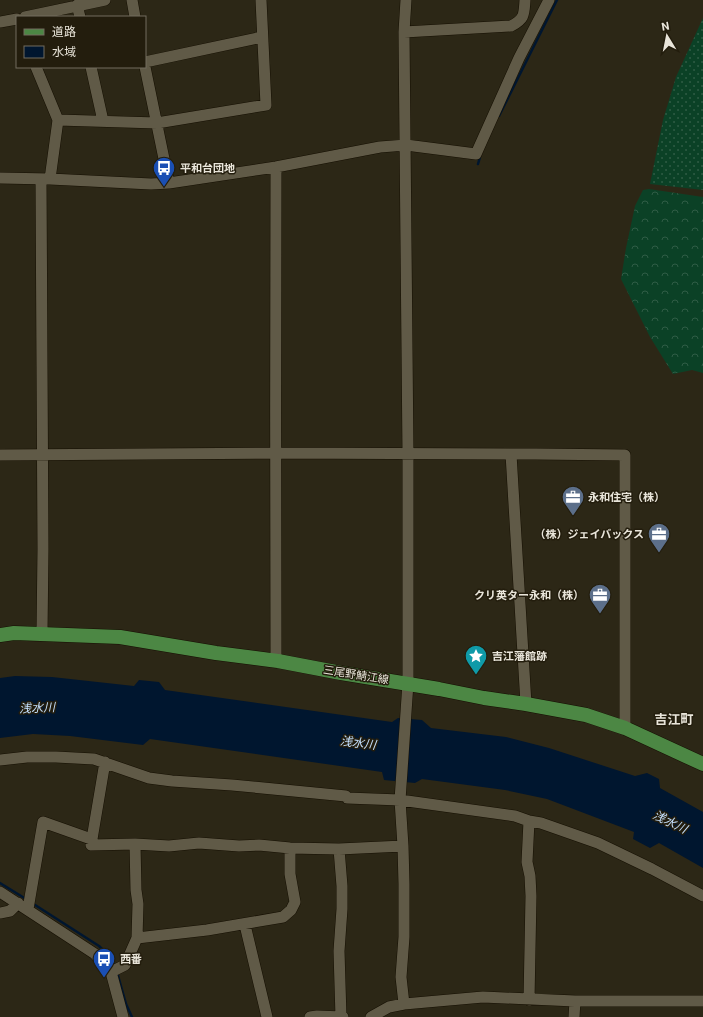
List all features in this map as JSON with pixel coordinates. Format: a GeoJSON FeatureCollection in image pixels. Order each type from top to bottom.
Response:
{"type":"FeatureCollection","features":[{"type":"Feature","properties":{"kind":"main road","name":"三尾野鯖江線"},"geometry":{"type":"LineString","coordinates":[[0,635],[14,633],[42,633],[120,637],[216,653],[278,661],[586,715],[625,728],[703,764]]}},
{"type":"Feature","properties":{"kind":"street"},"geometry":{"type":"LineString","coordinates":[[29,16],[106,0]]}},
{"type":"Feature","properties":{"kind":"street"},"geometry":{"type":"LineString","coordinates":[[132,0],[135,16]]}},
{"type":"Feature","properties":{"kind":"street"},"geometry":{"type":"LineString","coordinates":[[58,120],[157,123],[266,105],[261,0]]}},
{"type":"Feature","properties":{"kind":"street"},"geometry":{"type":"LineString","coordinates":[[404,1004],[401,977],[404,937],[403,846],[400,800],[408,683],[408,454],[404,32],[406,0]]}},
{"type":"Feature","properties":{"kind":"street"},"geometry":{"type":"LineString","coordinates":[[404,32],[511,26],[523,17],[525,0]]}},
{"type":"Feature","properties":{"kind":"street"},"geometry":{"type":"LineString","coordinates":[[0,178],[151,184],[169,183],[276,167],[380,147],[406,145],[476,154],[519,58],[549,0]]}},
{"type":"Feature","properties":{"kind":"street"},"geometry":{"type":"LineString","coordinates":[[77,5],[80,16]]}},
{"type":"Feature","properties":{"kind":"street"},"geometry":{"type":"LineString","coordinates":[[0,22],[16,19]]}},
{"type":"Feature","properties":{"kind":"street"},"geometry":{"type":"LineString","coordinates":[[146,62],[262,37]]}},
{"type":"Feature","properties":{"kind":"street"},"geometry":{"type":"LineString","coordinates":[[36,68],[58,120],[46,179],[42,455],[42,633]]}},
{"type":"Feature","properties":{"kind":"street"},"geometry":{"type":"LineString","coordinates":[[91,68],[103,122]]}},
{"type":"Feature","properties":{"kind":"street"},"geometry":{"type":"LineString","coordinates":[[145,68],[169,183]]}},
{"type":"Feature","properties":{"kind":"street"},"geometry":{"type":"LineString","coordinates":[[276,167],[274,348],[276,453],[276,660],[278,661]]}},
{"type":"Feature","properties":{"kind":"street"},"geometry":{"type":"LineString","coordinates":[[0,455],[276,453],[625,455],[625,728]]}},
{"type":"Feature","properties":{"kind":"street"},"geometry":{"type":"LineString","coordinates":[[511,454],[526,704]]}},
{"type":"Feature","properties":{"kind":"street"},"geometry":{"type":"LineString","coordinates":[[0,760],[56,756],[94,759],[149,778],[311,792],[346,796],[347,798],[400,800],[516,816],[598,843],[652,868],[703,896]]}},
{"type":"Feature","properties":{"kind":"street"},"geometry":{"type":"LineString","coordinates":[[105,762],[91,845],[135,844],[169,846],[199,844],[339,849],[403,846]]}},
{"type":"Feature","properties":{"kind":"street"},"geometry":{"type":"LineString","coordinates":[[529,1000],[531,896],[530,876],[527,862],[530,821]]}},
{"type":"Feature","properties":{"kind":"street"},"geometry":{"type":"LineString","coordinates":[[26,904],[43,822],[91,839]]}},
{"type":"Feature","properties":{"kind":"street"},"geometry":{"type":"LineString","coordinates":[[115,970],[125,965],[137,938],[138,904],[136,890],[135,844]]}},
{"type":"Feature","properties":{"kind":"street"},"geometry":{"type":"LineString","coordinates":[[137,938],[245,924],[283,917],[291,910],[295,902],[290,874],[290,848]]}},
{"type":"Feature","properties":{"kind":"street"},"geometry":{"type":"LineString","coordinates":[[310,1017],[342,1017],[339,951],[342,886],[339,849]]}},
{"type":"Feature","properties":{"kind":"street"},"geometry":{"type":"LineString","coordinates":[[0,892],[26,904],[115,970],[123,1017]]}},
{"type":"Feature","properties":{"kind":"street"},"geometry":{"type":"LineString","coordinates":[[0,913],[10,911],[26,904]]}},
{"type":"Feature","properties":{"kind":"street"},"geometry":{"type":"LineString","coordinates":[[245,924],[267,1017]]}},
{"type":"Feature","properties":{"kind":"street"},"geometry":{"type":"LineString","coordinates":[[371,1017],[389,1007],[404,1004],[483,997],[575,1001],[703,1001]]}},
{"type":"Feature","properties":{"kind":"street"},"geometry":{"type":"LineString","coordinates":[[574,1017],[575,1001]]}},
{"type":"Feature","properties":{"kind":"green space"},"geometry":{"type":"Polygon","coordinates":[[[703,18],[703,190],[650,184],[663,120],[676,77],[703,18]]]}},
{"type":"Feature","properties":{"kind":"green space"},"geometry":{"type":"Polygon","coordinates":[[[649,189],[703,197],[703,373],[692,370],[673,374],[650,337],[621,279],[635,206],[643,190],[649,189]]]}},
{"type":"Feature","properties":{"kind":"water","name":"浅水川"},"geometry":{"type":"Polygon","coordinates":[[[15,676],[52,677],[134,686],[139,680],[159,682],[165,690],[392,722],[398,718],[422,720],[431,728],[506,737],[549,748],[635,776],[647,773],[659,779],[660,788],[703,812],[703,868],[659,843],[650,848],[633,839],[634,832],[547,799],[505,790],[422,779],[415,783],[384,780],[382,772],[150,739],[143,745],[70,736],[33,734],[0,738],[0,678],[15,676]]]}},
{"type":"Feature","properties":{"kind":"waterway"},"geometry":{"type":"LineString","coordinates":[[499,116],[557,0]]}},
{"type":"Feature","properties":{"kind":"waterway"},"geometry":{"type":"LineString","coordinates":[[478,164],[480,157]]}},
{"type":"Feature","properties":{"kind":"waterway"},"geometry":{"type":"LineString","coordinates":[[0,883],[26,899]]}},
{"type":"Feature","properties":{"kind":"waterway"},"geometry":{"type":"LineString","coordinates":[[32,903],[99,946],[109,956],[116,967]]}},
{"type":"Feature","properties":{"kind":"waterway"},"geometry":{"type":"LineString","coordinates":[[117,972],[126,1004],[132,1017]]}},
{"type":"Feature","properties":{"kind":"place","name":"平和台団地"},"geometry":{"type":"Point","coordinates":[164,188]}},
{"type":"Feature","properties":{"kind":"place","name":"永和住宅（株）"},"geometry":{"type":"Point","coordinates":[573,516]}},
{"type":"Feature","properties":{"kind":"place","name":"（株）ジェイバックス"},"geometry":{"type":"Point","coordinates":[659,554]}},
{"type":"Feature","properties":{"kind":"place","name":"クリ英ター永和（株）"},"geometry":{"type":"Point","coordinates":[600,614]}},
{"type":"Feature","properties":{"kind":"place","name":"吉江藩館跡"},"geometry":{"type":"Point","coordinates":[476,676]}},
{"type":"Feature","properties":{"kind":"place","name":"西番"},"geometry":{"type":"Point","coordinates":[104,978]}},
{"type":"Feature","properties":{"kind":"district","name":"吉江町"},"geometry":{"type":"Point","coordinates":[674,719]}}]}
